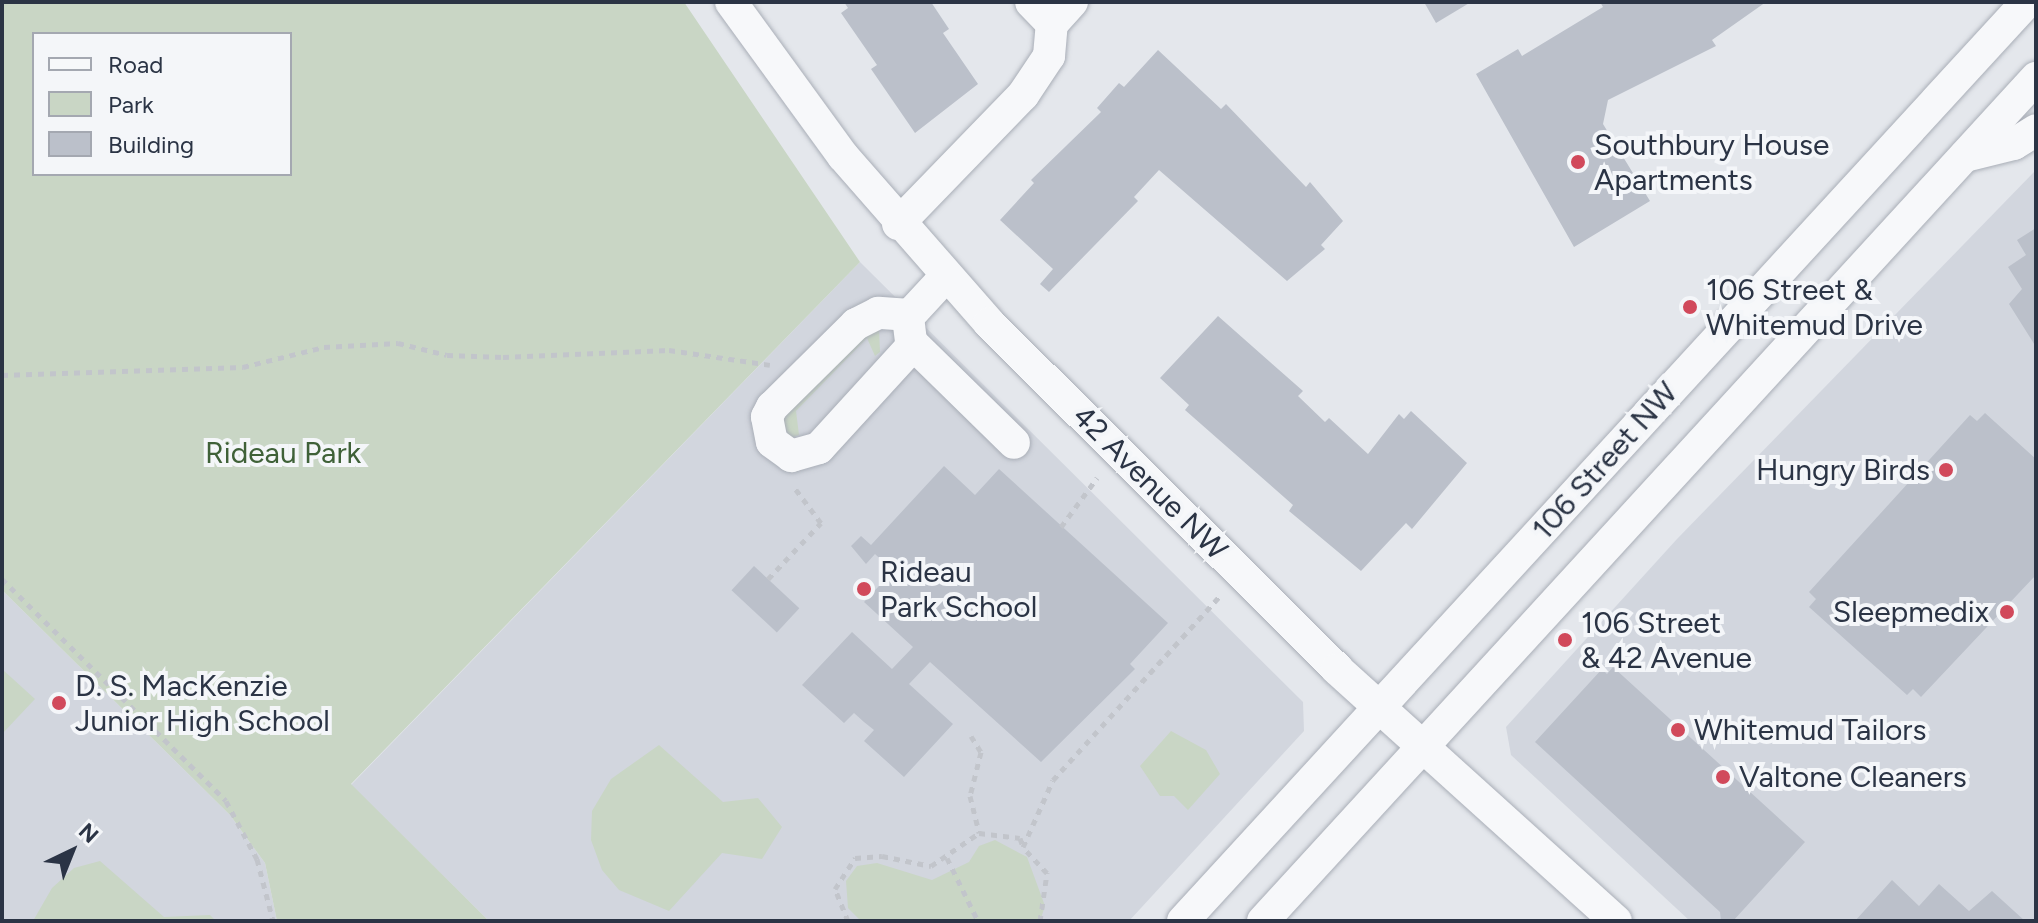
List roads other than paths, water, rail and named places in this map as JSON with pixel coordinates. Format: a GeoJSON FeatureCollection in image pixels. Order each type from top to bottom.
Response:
{"type":"FeatureCollection","features":[{"type":"Feature","properties":{"kind":"street","name":"42 Avenue NW"},"geometry":{"type":"LineString","coordinates":[[731,2],[898,224],[946,276],[1378,706],[1616,921]]}},
{"type":"Feature","properties":{"kind":"street","name":"106 Street NW"},"geometry":{"type":"LineString","coordinates":[[1183,921],[2021,6]]}},
{"type":"Feature","properties":{"kind":"street"},"geometry":{"type":"LineString","coordinates":[[898,224],[1023,95],[1049,56],[1052,9]]}},
{"type":"Feature","properties":{"kind":"street","name":"106 Street NW"},"geometry":{"type":"LineString","coordinates":[[1263,921],[2036,78]]}},
{"type":"Feature","properties":{"kind":"street"},"geometry":{"type":"LineString","coordinates":[[1965,156],[2014,144],[2036,130]]}},
{"type":"Feature","properties":{"kind":"street"},"geometry":{"type":"LineString","coordinates":[[946,276],[912,330],[819,448],[791,456],[772,442],[767,417],[772,407],[856,324],[878,313],[912,330],[1014,443]]}},
{"type":"Feature","properties":{"kind":"place","name":"Southbury House Apartments"},"geometry":{"type":"Point","coordinates":[1578,162]}},
{"type":"Feature","properties":{"kind":"place","name":"106 Street & Whitemud Drive"},"geometry":{"type":"Point","coordinates":[1690,307]}},
{"type":"Feature","properties":{"kind":"place","name":"Hungry Birds"},"geometry":{"type":"Point","coordinates":[1946,470]}},
{"type":"Feature","properties":{"kind":"place","name":"Rideau Park School"},"geometry":{"type":"Point","coordinates":[864,589]}},
{"type":"Feature","properties":{"kind":"place","name":"Sleepmedix"},"geometry":{"type":"Point","coordinates":[2007,612]}},
{"type":"Feature","properties":{"kind":"place","name":"106 Street & 42 Avenue"},"geometry":{"type":"Point","coordinates":[1565,640]}},
{"type":"Feature","properties":{"kind":"place","name":"D. S. MacKenzie Junior High School"},"geometry":{"type":"Point","coordinates":[59,703]}},
{"type":"Feature","properties":{"kind":"place","name":"Whitemud Tailors"},"geometry":{"type":"Point","coordinates":[1678,730]}},
{"type":"Feature","properties":{"kind":"place","name":"Valtone Cleaners"},"geometry":{"type":"Point","coordinates":[1723,777]}},
{"type":"Feature","properties":{"kind":"park label","name":"Rideau Park"},"geometry":{"type":"Point","coordinates":[283,453]}}]}
